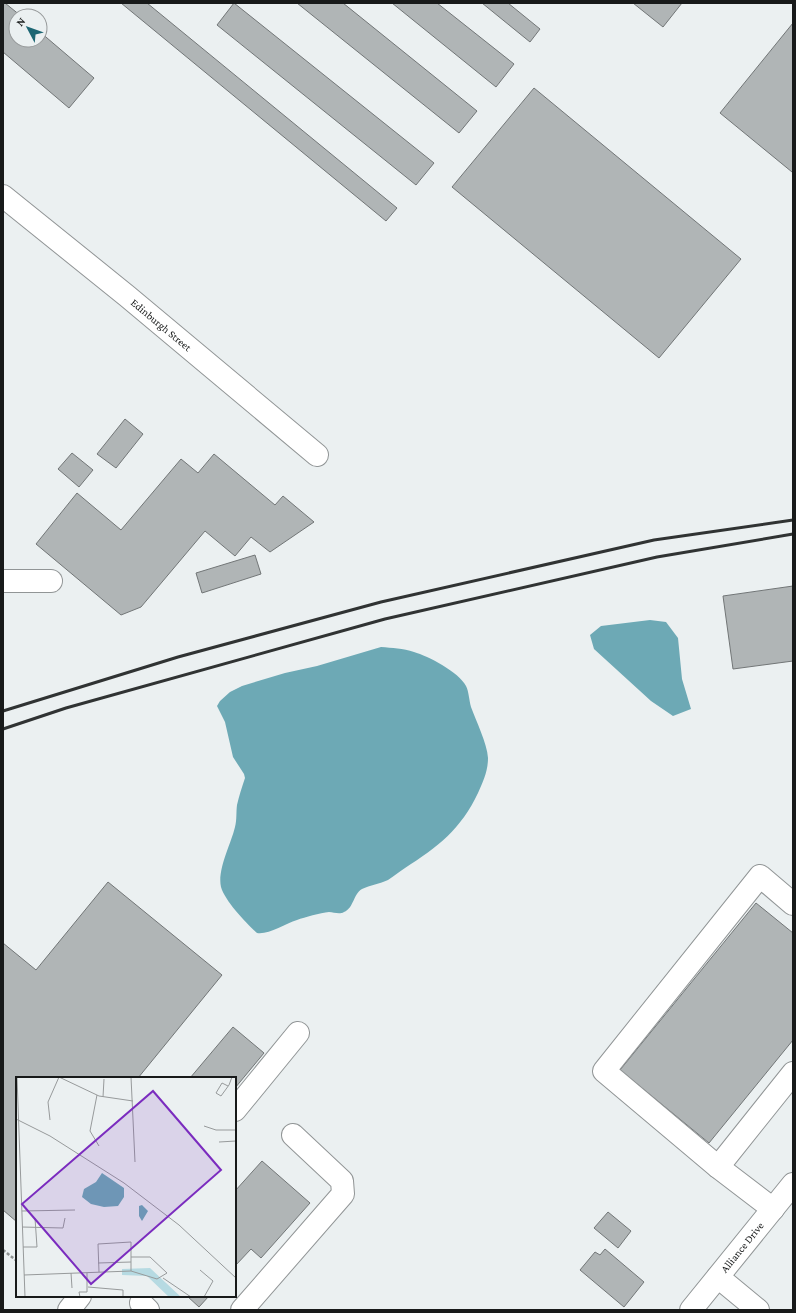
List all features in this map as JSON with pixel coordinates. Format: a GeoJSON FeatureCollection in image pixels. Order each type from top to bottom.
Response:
{"type":"FeatureCollection","features":[{"type":"Feature","properties":{"kind":"street","name":"Edinburgh Street"},"geometry":{"type":"LineString","coordinates":[[3,196],[133,301],[317,455]]}},
{"type":"Feature","properties":{"kind":"street"},"geometry":{"type":"LineString","coordinates":[[3,581],[51,581]]}},
{"type":"Feature","properties":{"kind":"street"},"geometry":{"type":"LineString","coordinates":[[773,1209],[718,1167],[604,1071],[760,876],[793,904]]}},
{"type":"Feature","properties":{"kind":"street"},"geometry":{"type":"LineString","coordinates":[[236,1109],[298,1033]]}},
{"type":"Feature","properties":{"kind":"street"},"geometry":{"type":"LineString","coordinates":[[718,1167],[793,1073]]}},
{"type":"Feature","properties":{"kind":"street"},"geometry":{"type":"LineString","coordinates":[[242,1310],[343,1194],[342,1181],[293,1135]]}},
{"type":"Feature","properties":{"kind":"street","name":"Alliance Drive"},"geometry":{"type":"LineString","coordinates":[[691,1310],[793,1184]]}},
{"type":"Feature","properties":{"kind":"street"},"geometry":{"type":"LineString","coordinates":[[718,1277],[758,1310]]}},
{"type":"Feature","properties":{"kind":"street"},"geometry":{"type":"LineString","coordinates":[[69,1310],[79,1297]]}},
{"type":"Feature","properties":{"kind":"path"},"geometry":{"type":"LineString","coordinates":[[3,1250],[16,1260]]}},
{"type":"Feature","properties":{"kind":"water"},"geometry":{"type":"Polygon","coordinates":[[[650,620],[666,622],[678,638],[682,679],[691,709],[673,716],[651,701],[594,649],[590,635],[601,626],[650,620]]]}},
{"type":"Feature","properties":{"kind":"water"},"geometry":{"type":"Polygon","coordinates":[[[381,647],[402,649],[420,654],[443,665],[457,675],[466,686],[471,707],[484,739],[488,758],[482,785],[464,817],[448,836],[438,845],[388,880],[368,886],[359,891],[347,910],[342,913],[329,912],[313,915],[271,931],[257,933],[231,905],[221,887],[221,873],[235,827],[237,805],[245,778],[233,757],[225,722],[217,706],[220,701],[230,692],[242,686],[381,647]]]}},
{"type":"Feature","properties":{"kind":"building"},"geometry":{"type":"Polygon","coordinates":[[[3,3],[5,3],[11,8],[8,8],[8,48],[48,48],[48,39],[94,78],[69,108],[3,52],[3,3]]]}},
{"type":"Feature","properties":{"kind":"building"},"geometry":{"type":"Polygon","coordinates":[[[121,3],[147,3],[397,208],[386,221],[121,3]]]}},
{"type":"Feature","properties":{"kind":"building"},"geometry":{"type":"Polygon","coordinates":[[[234,3],[434,163],[416,185],[217,25],[234,3]]]}},
{"type":"Feature","properties":{"kind":"building"},"geometry":{"type":"Polygon","coordinates":[[[297,3],[343,3],[477,111],[459,133],[297,3]]]}},
{"type":"Feature","properties":{"kind":"building"},"geometry":{"type":"Polygon","coordinates":[[[392,3],[437,3],[514,64],[496,87],[392,3]]]}},
{"type":"Feature","properties":{"kind":"building"},"geometry":{"type":"Polygon","coordinates":[[[482,3],[508,3],[540,29],[530,42],[482,3]]]}},
{"type":"Feature","properties":{"kind":"building"},"geometry":{"type":"Polygon","coordinates":[[[633,3],[682,3],[663,27],[633,3]]]}},
{"type":"Feature","properties":{"kind":"building"},"geometry":{"type":"Polygon","coordinates":[[[793,23],[793,171],[792,172],[720,113],[793,23]]]}},
{"type":"Feature","properties":{"kind":"building"},"geometry":{"type":"Polygon","coordinates":[[[534,88],[741,259],[659,358],[452,187],[534,88]]]}},
{"type":"Feature","properties":{"kind":"building"},"geometry":{"type":"Polygon","coordinates":[[[125,419],[143,434],[116,468],[97,454],[125,419]]]}},
{"type":"Feature","properties":{"kind":"building"},"geometry":{"type":"Polygon","coordinates":[[[72,453],[93,470],[79,487],[58,469],[72,453]]]}},
{"type":"Feature","properties":{"kind":"building"},"geometry":{"type":"Polygon","coordinates":[[[214,454],[275,505],[283,496],[314,522],[270,552],[251,537],[235,556],[205,531],[141,607],[121,615],[36,544],[77,493],[121,530],[181,459],[198,473],[214,454]]]}},
{"type":"Feature","properties":{"kind":"building"},"geometry":{"type":"Polygon","coordinates":[[[255,555],[261,574],[202,593],[196,573],[255,555]]]}},
{"type":"Feature","properties":{"kind":"building"},"geometry":{"type":"Polygon","coordinates":[[[793,586],[793,661],[733,669],[723,596],[793,586]]]}},
{"type":"Feature","properties":{"kind":"building"},"geometry":{"type":"Polygon","coordinates":[[[108,882],[222,975],[139,1077],[16,1077],[16,1221],[3,1210],[3,943],[36,970],[108,882]]]}},
{"type":"Feature","properties":{"kind":"building"},"geometry":{"type":"Polygon","coordinates":[[[756,903],[793,933],[793,1040],[709,1143],[620,1070],[756,903]]]}},
{"type":"Feature","properties":{"kind":"building"},"geometry":{"type":"Polygon","coordinates":[[[233,1027],[264,1053],[236,1087],[236,1077],[191,1077],[233,1027]]]}},
{"type":"Feature","properties":{"kind":"building"},"geometry":{"type":"Polygon","coordinates":[[[262,1161],[310,1203],[261,1258],[251,1249],[236,1265],[236,1190],[262,1161]]]}},
{"type":"Feature","properties":{"kind":"building"},"geometry":{"type":"Polygon","coordinates":[[[608,1212],[631,1231],[618,1248],[594,1228],[608,1212]]]}},
{"type":"Feature","properties":{"kind":"building"},"geometry":{"type":"Polygon","coordinates":[[[605,1249],[644,1282],[624,1307],[580,1270],[595,1252],[600,1255],[605,1249]]]}},
{"type":"Feature","properties":{"kind":"building"},"geometry":{"type":"Polygon","coordinates":[[[188,1297],[208,1297],[199,1307],[188,1297]]]}},
{"type":"Feature","properties":{"kind":"railway"},"geometry":{"type":"LineString","coordinates":[[3,711],[178,657],[381,602],[654,540],[793,520]]}},
{"type":"Feature","properties":{"kind":"railway"},"geometry":{"type":"LineString","coordinates":[[3,729],[66,708],[385,619],[657,557],[793,534]]}}]}
